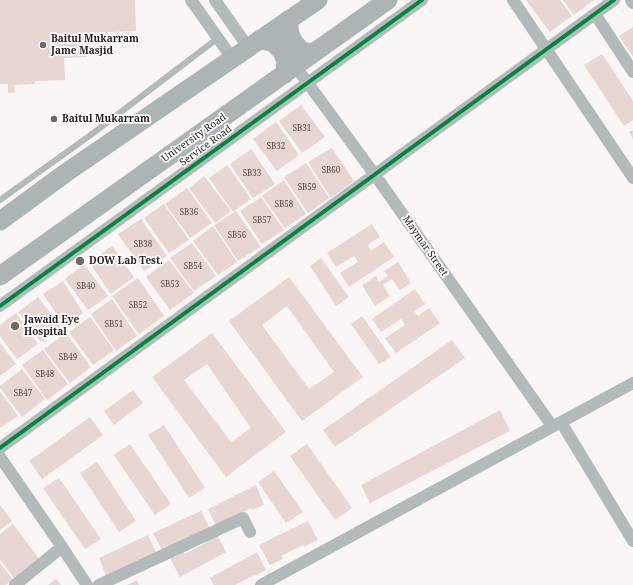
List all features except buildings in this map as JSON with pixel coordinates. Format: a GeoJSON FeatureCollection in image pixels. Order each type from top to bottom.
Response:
{"type":"FeatureCollection","features":[{"type":"Feature","properties":{"kind":"main road","name":"University Road"},"geometry":{"type":"LineString","coordinates":[[0,276],[388,0]]}},
{"type":"Feature","properties":{"kind":"main road"},"geometry":{"type":"LineString","coordinates":[[3,212],[67,172],[288,20],[306,3]]}},
{"type":"Feature","properties":{"kind":"main road"},"geometry":{"type":"LineString","coordinates":[[288,20],[290,35],[295,44],[302,51],[314,53]]}},
{"type":"Feature","properties":{"kind":"main road"},"geometry":{"type":"LineString","coordinates":[[254,43],[274,43],[282,52],[291,70]]}},
{"type":"Feature","properties":{"kind":"street"},"geometry":{"type":"LineString","coordinates":[[191,0],[232,58]]}},
{"type":"Feature","properties":{"kind":"street"},"geometry":{"type":"LineString","coordinates":[[215,0],[254,43]]}},
{"type":"Feature","properties":{"kind":"street","name":"Service Road"},"geometry":{"type":"LineString","coordinates":[[0,306],[422,0]]}},
{"type":"Feature","properties":{"kind":"street"},"geometry":{"type":"LineString","coordinates":[[513,0],[633,178]]}},
{"type":"Feature","properties":{"kind":"street"},"geometry":{"type":"LineString","coordinates":[[0,448],[375,175],[546,48],[614,0]]}},
{"type":"Feature","properties":{"kind":"street"},"geometry":{"type":"LineString","coordinates":[[595,14],[633,72]]}},
{"type":"Feature","properties":{"kind":"street","name":"Maymar Street"},"geometry":{"type":"LineString","coordinates":[[291,70],[308,82],[557,424],[633,541]]}},
{"type":"Feature","properties":{"kind":"street"},"geometry":{"type":"LineString","coordinates":[[261,585],[633,383]]}},
{"type":"Feature","properties":{"kind":"street"},"geometry":{"type":"LineString","coordinates":[[0,457],[87,585]]}},
{"type":"Feature","properties":{"kind":"street"},"geometry":{"type":"LineString","coordinates":[[99,585],[243,518],[250,532]]}},
{"type":"Feature","properties":{"kind":"street"},"geometry":{"type":"LineString","coordinates":[[15,585],[62,547]]}},
{"type":"Feature","properties":{"kind":"lane"},"geometry":{"type":"LineString","coordinates":[[3,212],[92,134],[218,38]]}},
{"type":"Feature","properties":{"kind":"cycle path"},"geometry":{"type":"LineString","coordinates":[[0,306],[422,0]]}},
{"type":"Feature","properties":{"kind":"cycle path"},"geometry":{"type":"LineString","coordinates":[[0,448],[614,0]]}},
{"type":"Feature","properties":{"kind":"place","name":"Baitul Mukarram Jame Masjid"},"geometry":{"type":"Point","coordinates":[43,45]}},
{"type":"Feature","properties":{"kind":"place","name":"Baitul Mukarram"},"geometry":{"type":"Point","coordinates":[54,119]}},
{"type":"Feature","properties":{"kind":"place","name":"DOW Lab Test."},"geometry":{"type":"Point","coordinates":[80,261]}},
{"type":"Feature","properties":{"kind":"place","name":"Jawaid Eye Hospital"},"geometry":{"type":"Point","coordinates":[15,326]}}]}
